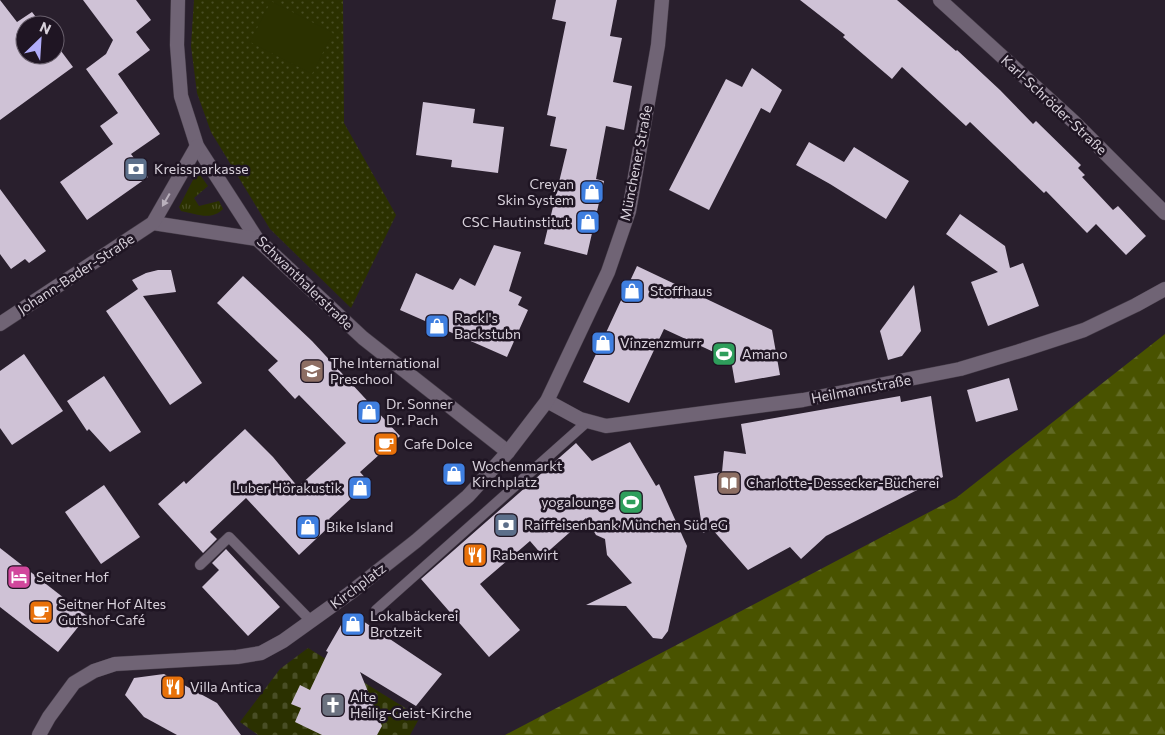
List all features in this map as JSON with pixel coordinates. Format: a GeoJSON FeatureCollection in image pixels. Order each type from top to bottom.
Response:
{"type":"FeatureCollection","features":[{"type":"Feature","properties":{"kind":"street","name":"Schwanthalerstraße"},"geometry":{"type":"LineString","coordinates":[[178,0],[177,45],[181,96],[197,146],[256,239],[363,338],[508,452]]}},
{"type":"Feature","properties":{"kind":"street","name":"Münchener Straße"},"geometry":{"type":"LineString","coordinates":[[547,401],[608,272],[629,211],[658,46],[662,0]]}},
{"type":"Feature","properties":{"kind":"street","name":"Karl-Schröder-Straße"},"geometry":{"type":"LineString","coordinates":[[940,0],[1074,122],[1165,213]]}},
{"type":"Feature","properties":{"kind":"street","name":"Johann-Bader-Straße"},"geometry":{"type":"LineString","coordinates":[[0,324],[153,224],[197,146]]}},
{"type":"Feature","properties":{"kind":"street"},"geometry":{"type":"LineString","coordinates":[[153,224],[256,239]]}},
{"type":"Feature","properties":{"kind":"street","name":"Heilmannstraße"},"geometry":{"type":"LineString","coordinates":[[547,401],[580,419],[606,426],[803,400],[960,369],[1023,350],[1084,330],[1136,306],[1165,289]]}},
{"type":"Feature","properties":{"kind":"street","name":"Kirchplatz"},"geometry":{"type":"LineString","coordinates":[[39,735],[49,717],[74,683],[94,670],[115,664],[237,657],[261,653],[283,641],[350,593],[416,541],[468,496],[508,452],[547,401]]}},
{"type":"Feature","properties":{"kind":"lane"},"geometry":{"type":"LineString","coordinates":[[376,610],[588,421]]}},
{"type":"Feature","properties":{"kind":"lane"},"geometry":{"type":"LineString","coordinates":[[200,565],[229,537],[311,621]]}},
{"type":"Feature","properties":{"kind":"green space"},"geometry":{"type":"Polygon","coordinates":[[[194,0],[343,0],[344,123],[396,215],[351,308],[270,229],[211,132],[197,93],[191,46],[194,0]]]}},
{"type":"Feature","properties":{"kind":"green space"},"geometry":{"type":"Polygon","coordinates":[[[271,1],[333,33],[312,74],[250,42],[271,1]]]}},
{"type":"Feature","properties":{"kind":"green space"},"geometry":{"type":"Polygon","coordinates":[[[200,175],[208,186],[194,198],[199,206],[219,201],[223,209],[214,215],[203,216],[193,214],[181,211],[179,207],[195,176],[200,175]]]}},
{"type":"Feature","properties":{"kind":"green space"},"geometry":{"type":"Polygon","coordinates":[[[1165,334],[1165,735],[505,735],[956,498],[1165,334]]]}},
{"type":"Feature","properties":{"kind":"green space"},"geometry":{"type":"Polygon","coordinates":[[[308,648],[420,717],[410,735],[258,735],[240,722],[280,669],[308,648]]]}},
{"type":"Feature","properties":{"kind":"building"},"geometry":{"type":"Polygon","coordinates":[[[0,0],[15,19],[15,65],[65,65],[65,56],[73,67],[0,120],[0,0]]]}},
{"type":"Feature","properties":{"kind":"building"},"geometry":{"type":"Polygon","coordinates":[[[83,0],[136,0],[151,20],[136,32],[150,50],[118,74],[160,134],[131,154],[148,177],[87,220],[60,182],[113,144],[100,126],[118,113],[86,69],[106,54],[113,40],[83,0]]]}},
{"type":"Feature","properties":{"kind":"building"},"geometry":{"type":"Polygon","coordinates":[[[556,0],[617,0],[610,36],[622,38],[613,82],[632,86],[624,130],[606,126],[596,179],[604,181],[587,255],[544,244],[567,149],[550,146],[556,117],[547,115],[566,22],[552,19],[556,0]]]}},
{"type":"Feature","properties":{"kind":"building"},"geometry":{"type":"Polygon","coordinates":[[[800,0],[897,0],[957,50],[1033,124],[1036,121],[1081,165],[1078,168],[1085,175],[1082,177],[1113,210],[1118,206],[1146,236],[1126,255],[1096,224],[1087,233],[1046,191],[1044,193],[970,122],[966,126],[902,67],[892,79],[843,37],[845,35],[800,0]]]}},
{"type":"Feature","properties":{"kind":"building"},"geometry":{"type":"Polygon","coordinates":[[[752,68],[782,90],[770,113],[761,108],[709,210],[669,190],[726,79],[742,87],[752,68]]]}},
{"type":"Feature","properties":{"kind":"building"},"geometry":{"type":"Polygon","coordinates":[[[423,102],[475,109],[473,123],[504,127],[498,173],[451,167],[452,160],[416,155],[423,102]]]}},
{"type":"Feature","properties":{"kind":"building"},"geometry":{"type":"Polygon","coordinates":[[[809,142],[844,162],[854,147],[909,181],[886,219],[796,165],[809,142]]]}},
{"type":"Feature","properties":{"kind":"building"},"geometry":{"type":"Polygon","coordinates":[[[0,189],[46,251],[29,263],[25,259],[11,269],[0,254],[0,189]]]}},
{"type":"Feature","properties":{"kind":"building"},"geometry":{"type":"Polygon","coordinates":[[[960,214],[1005,246],[1010,268],[1023,263],[1039,306],[988,326],[971,282],[998,272],[946,234],[960,214]]]}},
{"type":"Feature","properties":{"kind":"building"},"geometry":{"type":"Polygon","coordinates":[[[494,245],[521,252],[509,291],[522,297],[518,305],[528,310],[507,357],[400,310],[416,273],[453,290],[460,278],[475,286],[494,245]]]}},
{"type":"Feature","properties":{"kind":"building"},"geometry":{"type":"Polygon","coordinates":[[[637,266],[772,330],[780,375],[735,383],[731,360],[664,329],[629,403],[583,382],[637,266]]]}},
{"type":"Feature","properties":{"kind":"building"},"geometry":{"type":"Polygon","coordinates":[[[158,270],[171,270],[176,292],[143,296],[202,383],[170,405],[106,311],[138,289],[132,280],[146,273],[158,270]]]}},
{"type":"Feature","properties":{"kind":"building"},"geometry":{"type":"Polygon","coordinates":[[[243,276],[312,341],[400,436],[360,472],[369,482],[329,519],[333,523],[299,555],[246,498],[210,532],[217,539],[203,553],[158,504],[184,481],[186,484],[245,429],[273,457],[298,487],[346,443],[299,395],[295,399],[268,370],[278,361],[217,303],[243,276]]]}},
{"type":"Feature","properties":{"kind":"building"},"geometry":{"type":"Polygon","coordinates":[[[914,285],[921,331],[902,356],[888,360],[880,331],[914,285]]]}},
{"type":"Feature","properties":{"kind":"building"},"geometry":{"type":"Polygon","coordinates":[[[24,354],[63,411],[12,445],[0,428],[0,371],[24,354]]]}},
{"type":"Feature","properties":{"kind":"building"},"geometry":{"type":"Polygon","coordinates":[[[104,376],[141,432],[110,452],[89,429],[87,431],[67,401],[104,376]]]}},
{"type":"Feature","properties":{"kind":"building"},"geometry":{"type":"Polygon","coordinates":[[[1009,378],[1018,410],[976,422],[967,390],[1009,378]]]}},
{"type":"Feature","properties":{"kind":"building"},"geometry":{"type":"Polygon","coordinates":[[[900,396],[901,402],[931,396],[943,477],[826,536],[801,559],[790,547],[748,570],[712,529],[703,533],[694,476],[722,472],[724,451],[746,454],[741,424],[900,396]]]}},
{"type":"Feature","properties":{"kind":"building"},"geometry":{"type":"Polygon","coordinates":[[[630,442],[656,486],[659,484],[687,546],[668,631],[662,639],[653,638],[626,606],[586,605],[632,583],[607,555],[605,539],[596,535],[586,518],[543,556],[530,541],[480,584],[520,630],[489,657],[421,579],[576,443],[592,461],[630,442]]]}},
{"type":"Feature","properties":{"kind":"building"},"geometry":{"type":"Polygon","coordinates":[[[104,485],[140,537],[101,564],[65,512],[104,485]]]}},
{"type":"Feature","properties":{"kind":"building","name":"Seitner Hof"},"geometry":{"type":"Polygon","coordinates":[[[0,548],[87,616],[58,652],[0,607],[0,548]]]}},
{"type":"Feature","properties":{"kind":"building"},"geometry":{"type":"Polygon","coordinates":[[[226,549],[280,607],[248,636],[202,587],[219,570],[212,563],[226,549]]]}},
{"type":"Feature","properties":{"kind":"building"},"geometry":{"type":"Polygon","coordinates":[[[351,613],[442,674],[416,706],[360,672],[382,726],[377,735],[322,735],[295,722],[301,708],[291,704],[300,685],[310,690],[328,652],[326,651],[341,625],[342,627],[351,613]]]}},
{"type":"Feature","properties":{"kind":"building"},"geometry":{"type":"Polygon","coordinates":[[[164,674],[217,703],[241,735],[177,735],[144,717],[125,695],[134,678],[164,674]]]}},
{"type":"Feature","properties":{"kind":"place","name":"Kreissparkasse"},"geometry":{"type":"Point","coordinates":[136,169]}},
{"type":"Feature","properties":{"kind":"place","name":"Creyan Skin System"},"geometry":{"type":"Point","coordinates":[592,192]}},
{"type":"Feature","properties":{"kind":"place","name":"CSC Hautinstitut"},"geometry":{"type":"Point","coordinates":[588,222]}},
{"type":"Feature","properties":{"kind":"place","name":"Stoffhaus"},"geometry":{"type":"Point","coordinates":[632,291]}},
{"type":"Feature","properties":{"kind":"place","name":"Rackl's Backstubn"},"geometry":{"type":"Point","coordinates":[437,326]}},
{"type":"Feature","properties":{"kind":"place","name":"Vinzenzmurr"},"geometry":{"type":"Point","coordinates":[603,343]}},
{"type":"Feature","properties":{"kind":"place","name":"Amano"},"geometry":{"type":"Point","coordinates":[724,354]}},
{"type":"Feature","properties":{"kind":"place","name":"The International Preschool"},"geometry":{"type":"Point","coordinates":[312,371]}},
{"type":"Feature","properties":{"kind":"place","name":"Dr. Sonner Dr. Pach"},"geometry":{"type":"Point","coordinates":[369,412]}},
{"type":"Feature","properties":{"kind":"place","name":"Cafe Dolce"},"geometry":{"type":"Point","coordinates":[386,444]}},
{"type":"Feature","properties":{"kind":"place","name":"Wochenmarkt Kirchplatz"},"geometry":{"type":"Point","coordinates":[454,474]}},
{"type":"Feature","properties":{"kind":"place","name":"Charlotte-Dessecker-Bücherei"},"geometry":{"type":"Point","coordinates":[729,483]}},
{"type":"Feature","properties":{"kind":"place","name":"Luber Hörakustik"},"geometry":{"type":"Point","coordinates":[360,488]}},
{"type":"Feature","properties":{"kind":"place","name":"yogalounge"},"geometry":{"type":"Point","coordinates":[631,502]}},
{"type":"Feature","properties":{"kind":"place","name":"Raiffeisenbank München Süd eG"},"geometry":{"type":"Point","coordinates":[506,525]}},
{"type":"Feature","properties":{"kind":"place","name":"Bike Island"},"geometry":{"type":"Point","coordinates":[308,527]}},
{"type":"Feature","properties":{"kind":"place","name":"Rabenwirt"},"geometry":{"type":"Point","coordinates":[475,555]}},
{"type":"Feature","properties":{"kind":"place","name":"Seitner Hof"},"geometry":{"type":"Point","coordinates":[19,577]}},
{"type":"Feature","properties":{"kind":"place","name":"Seitner Hof Altes Gutshof-Café"},"geometry":{"type":"Point","coordinates":[41,612]}},
{"type":"Feature","properties":{"kind":"place","name":"Lokalbäckerei Brotzeit"},"geometry":{"type":"Point","coordinates":[353,624]}},
{"type":"Feature","properties":{"kind":"place","name":"Villa Antica"},"geometry":{"type":"Point","coordinates":[173,687]}},
{"type":"Feature","properties":{"kind":"place","name":"Alte Heilig-Geist-Kirche"},"geometry":{"type":"Point","coordinates":[333,705]}}]}
